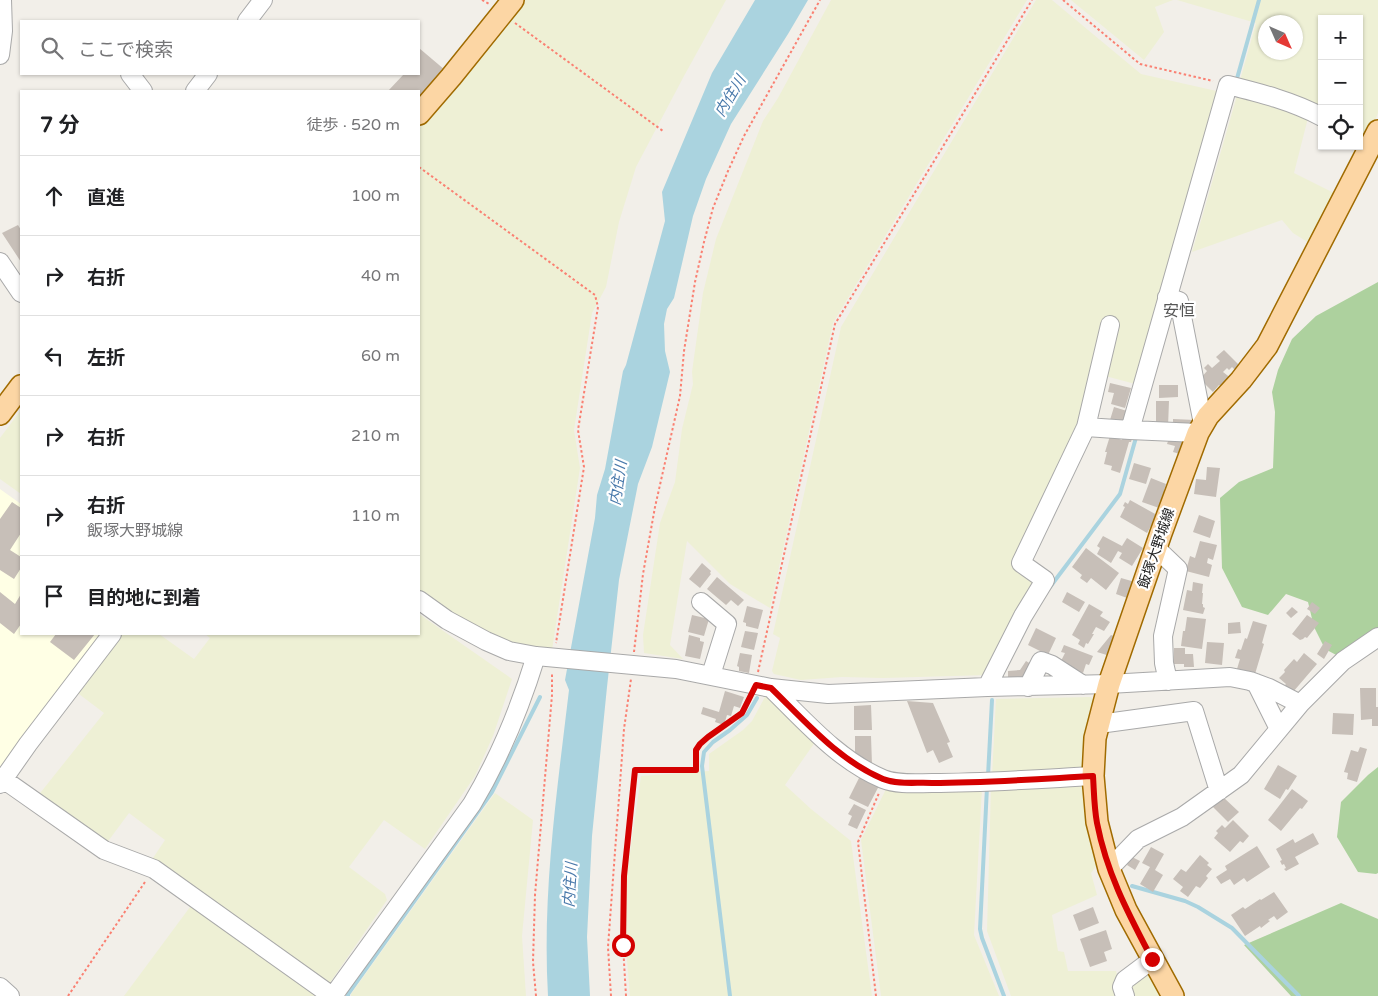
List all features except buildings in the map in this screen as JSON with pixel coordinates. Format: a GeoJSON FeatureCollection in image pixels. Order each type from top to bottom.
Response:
{"type":"FeatureCollection","features":[{"type":"Feature","properties":{"kind":"main road"},"geometry":{"type":"LineString","coordinates":[[420,113],[507,7]]}},
{"type":"Feature","properties":{"kind":"main road","name":"飯塚大野城線"},"geometry":{"type":"LineString","coordinates":[[1172,996],[1126,910],[1110,869],[1097,822],[1093,776],[1095,738],[1109,684],[1200,429],[1208,416],[1241,380],[1267,346],[1371,142]]}},
{"type":"Feature","properties":{"kind":"main road"},"geometry":{"type":"LineString","coordinates":[[0,414],[20,387]]}},
{"type":"Feature","properties":{"kind":"street"},"geometry":{"type":"LineString","coordinates":[[0,55],[4,31],[2,0]]}},
{"type":"Feature","properties":{"kind":"street"},"geometry":{"type":"LineString","coordinates":[[248,20],[262,0]]}},
{"type":"Feature","properties":{"kind":"street"},"geometry":{"type":"LineString","coordinates":[[131,75],[142,90]]}},
{"type":"Feature","properties":{"kind":"street"},"geometry":{"type":"LineString","coordinates":[[1137,430],[1228,85],[1272,96],[1318,115]]}},
{"type":"Feature","properties":{"kind":"street"},"geometry":{"type":"LineString","coordinates":[[0,262],[20,292]]}},
{"type":"Feature","properties":{"kind":"street"},"geometry":{"type":"LineString","coordinates":[[1086,427],[1137,430],[1200,429],[1173,299]]}},
{"type":"Feature","properties":{"kind":"street"},"geometry":{"type":"LineString","coordinates":[[987,687],[1023,616],[1045,580],[1021,563],[1086,427],[1110,325]]}},
{"type":"Feature","properties":{"kind":"street"},"geometry":{"type":"LineString","coordinates":[[1156,548],[1178,569],[1163,636],[1164,663],[1168,681]]}},
{"type":"Feature","properties":{"kind":"street"},"geometry":{"type":"LineString","coordinates":[[420,601],[447,620],[509,651],[554,658],[676,668],[763,686],[828,694],[1109,684],[1230,677],[1269,688],[1300,704]]}},
{"type":"Feature","properties":{"kind":"street"},"geometry":{"type":"LineString","coordinates":[[701,602],[727,624],[711,675]]}},
{"type":"Feature","properties":{"kind":"street"},"geometry":{"type":"LineString","coordinates":[[111,635],[2,781],[104,850],[154,869],[332,996],[472,804],[503,746],[526,691],[536,656]]}},
{"type":"Feature","properties":{"kind":"street"},"geometry":{"type":"LineString","coordinates":[[1110,869],[1138,839],[1182,817],[1241,775],[1300,704],[1343,661],[1378,636]]}},
{"type":"Feature","properties":{"kind":"street"},"geometry":{"type":"LineString","coordinates":[[1028,686],[1041,662],[1052,666],[1083,685]]}},
{"type":"Feature","properties":{"kind":"street"},"geometry":{"type":"LineString","coordinates":[[1256,683],[1279,729]]}},
{"type":"Feature","properties":{"kind":"street"},"geometry":{"type":"LineString","coordinates":[[763,686],[840,754],[885,780],[899,782],[974,783],[1093,776]]}},
{"type":"Feature","properties":{"kind":"street"},"geometry":{"type":"LineString","coordinates":[[1099,724],[1194,711],[1219,791]]}},
{"type":"Feature","properties":{"kind":"street"},"geometry":{"type":"LineString","coordinates":[[1125,996],[1122,987],[1125,980],[1152,959]]}},
{"type":"Feature","properties":{"kind":"street"},"geometry":{"type":"LineString","coordinates":[[0,987],[10,996]]}},
{"type":"Feature","properties":{"kind":"path"},"geometry":{"type":"LineString","coordinates":[[611,996],[608,947],[624,729],[643,574],[653,516],[680,396],[684,351],[695,282],[713,208],[728,171],[744,136],[820,0]]}},
{"type":"Feature","properties":{"kind":"path"},"geometry":{"type":"LineString","coordinates":[[626,996],[623,945],[624,876],[635,770],[696,770],[696,750],[700,744],[742,713],[763,686],[835,324],[1032,0]]}},
{"type":"Feature","properties":{"kind":"path"},"geometry":{"type":"LineString","coordinates":[[1064,0],[1140,64],[1228,85]]}},
{"type":"Feature","properties":{"kind":"path"},"geometry":{"type":"LineString","coordinates":[[507,7],[663,131]]}},
{"type":"Feature","properties":{"kind":"path"},"geometry":{"type":"LineString","coordinates":[[420,168],[595,295],[598,307],[578,430],[584,467],[552,674],[548,751],[535,895],[533,962],[536,996]]}},
{"type":"Feature","properties":{"kind":"path"},"geometry":{"type":"LineString","coordinates":[[876,996],[858,842],[885,780]]}},
{"type":"Feature","properties":{"kind":"path"},"geometry":{"type":"LineString","coordinates":[[68,996],[154,869]]}},
{"type":"Feature","properties":{"kind":"shaded area"},"geometry":{"type":"Polygon","coordinates":[[[521,0],[726,0],[636,167],[619,222],[606,287],[592,313],[574,430],[580,468],[552,650],[524,646],[482,632],[420,593],[420,124],[521,0]]]}},
{"type":"Feature","properties":{"kind":"shaded area"},"geometry":{"type":"Polygon","coordinates":[[[831,0],[1027,0],[833,323],[770,608],[730,584],[687,541],[670,645],[683,659],[644,653],[643,635],[660,523],[675,482],[682,429],[693,384],[692,372],[703,293],[716,239],[763,121],[778,98],[831,0]]]}},
{"type":"Feature","properties":{"kind":"shaded area"},"geometry":{"type":"Polygon","coordinates":[[[1036,0],[1052,0],[1141,74],[1221,92],[1139,385],[1094,373],[1081,424],[1015,565],[1036,583],[989,675],[883,678],[842,677],[801,680],[774,674],[772,671],[780,638],[773,634],[841,327],[1036,0]]]}},
{"type":"Feature","properties":{"kind":"shaded area"},"geometry":{"type":"Polygon","coordinates":[[[1071,0],[1173,0],[1155,7],[1164,32],[1144,60],[1071,0]]]}},
{"type":"Feature","properties":{"kind":"shaded area"},"geometry":{"type":"Polygon","coordinates":[[[1177,0],[1378,0],[1378,113],[1368,138],[1363,135],[1363,15],[1318,15],[1318,111],[1239,84],[1256,23],[1177,0]]]}},
{"type":"Feature","properties":{"kind":"shaded area"},"geometry":{"type":"Polygon","coordinates":[[[1238,92],[1309,114],[1294,173],[1340,196],[1314,246],[1293,233],[1282,220],[1192,252],[1238,92]]]}},
{"type":"Feature","properties":{"kind":"shaded area"},"geometry":{"type":"Polygon","coordinates":[[[20,411],[20,493],[0,479],[0,438],[20,411]]]}},
{"type":"Feature","properties":{"kind":"shaded area"},"geometry":{"type":"Polygon","coordinates":[[[0,489],[20,503],[20,635],[103,635],[0,770],[0,489]]]}},
{"type":"Feature","properties":{"kind":"shaded area"},"geometry":{"type":"Polygon","coordinates":[[[420,615],[512,679],[493,736],[475,776],[425,849],[384,820],[349,867],[385,894],[387,900],[327,987],[151,861],[165,840],[129,813],[106,844],[37,797],[104,713],[75,691],[118,635],[160,635],[194,659],[210,638],[206,635],[420,635],[420,615]]]}},
{"type":"Feature","properties":{"kind":"shaded area"},"geometry":{"type":"Polygon","coordinates":[[[766,695],[818,738],[785,785],[851,841],[872,996],[630,996],[626,948],[627,874],[641,776],[709,771],[709,754],[743,730],[752,721],[766,695]]]}},
{"type":"Feature","properties":{"kind":"shaded area"},"geometry":{"type":"Polygon","coordinates":[[[1091,697],[1095,703],[1085,771],[992,776],[996,699],[1091,697]]]}},
{"type":"Feature","properties":{"kind":"shaded area"},"geometry":{"type":"Polygon","coordinates":[[[1087,783],[1100,861],[1091,873],[1097,895],[1052,915],[1058,951],[1064,952],[1068,971],[1116,971],[1122,996],[1011,996],[987,931],[991,787],[1087,783]]]}},
{"type":"Feature","properties":{"kind":"shaded area"},"geometry":{"type":"Polygon","coordinates":[[[888,785],[982,788],[974,935],[999,996],[881,996],[861,840],[888,785]]]}},
{"type":"Feature","properties":{"kind":"shaded area"},"geometry":{"type":"Polygon","coordinates":[[[495,793],[533,820],[522,936],[526,996],[351,996],[351,994],[495,793]]]}},
{"type":"Feature","properties":{"kind":"shaded area"},"geometry":{"type":"Polygon","coordinates":[[[193,903],[321,996],[124,996],[193,903]]]}},
{"type":"Feature","properties":{"kind":"shaded area"},"geometry":{"type":"Polygon","coordinates":[[[1151,965],[1167,996],[1130,996],[1130,982],[1151,965]]]}},
{"type":"Feature","properties":{"kind":"green space"},"geometry":{"type":"Polygon","coordinates":[[[1378,282],[1378,630],[1340,657],[1325,649],[1314,627],[1308,602],[1286,594],[1268,615],[1242,607],[1222,568],[1220,498],[1239,482],[1273,468],[1275,412],[1272,392],[1278,370],[1292,339],[1316,316],[1378,282]]]}},
{"type":"Feature","properties":{"kind":"green space"},"geometry":{"type":"Polygon","coordinates":[[[1378,767],[1378,873],[1376,874],[1358,872],[1337,837],[1341,802],[1378,767]]]}},
{"type":"Feature","properties":{"kind":"green space"},"geometry":{"type":"Polygon","coordinates":[[[1341,903],[1378,919],[1378,996],[1291,996],[1244,945],[1341,903]]]}},
{"type":"Feature","properties":{"kind":"water","name":"内住川"},"geometry":{"type":"Polygon","coordinates":[[[755,0],[808,0],[731,124],[706,179],[693,216],[674,298],[667,309],[664,324],[665,351],[670,372],[652,447],[638,484],[619,580],[607,687],[592,836],[587,937],[590,996],[548,996],[547,919],[549,881],[569,690],[565,680],[595,518],[597,495],[605,469],[623,371],[665,221],[662,192],[712,73],[755,0]]]}},
{"type":"Feature","properties":{"kind":"waterway"},"geometry":{"type":"LineString","coordinates":[[1236,82],[1259,0]]}},
{"type":"Feature","properties":{"kind":"waterway"},"geometry":{"type":"LineString","coordinates":[[1050,587],[1120,494],[1137,434]]}},
{"type":"Feature","properties":{"kind":"waterway"},"geometry":{"type":"LineString","coordinates":[[348,996],[492,792],[540,697]]}},
{"type":"Feature","properties":{"kind":"waterway"},"geometry":{"type":"LineString","coordinates":[[730,996],[702,766],[704,752],[713,742],[747,715],[757,698]]}},
{"type":"Feature","properties":{"kind":"waterway"},"geometry":{"type":"LineString","coordinates":[[988,776],[992,700]]}},
{"type":"Feature","properties":{"kind":"waterway"},"geometry":{"type":"LineString","coordinates":[[987,787],[980,929],[1004,996]]}},
{"type":"Feature","properties":{"kind":"waterway"},"geometry":{"type":"LineString","coordinates":[[1132,886],[1185,901],[1232,928],[1299,996]]}},
{"type":"Feature","properties":{"kind":"district","name":"安恒"},"geometry":{"type":"Point","coordinates":[1179,310]}},
{"type":"Feature","properties":{"kind":"route"},"geometry":{"type":"LineString","coordinates":[[623,945],[624,876],[635,770],[696,770],[696,750],[700,744],[742,713],[756,685],[771,688],[840,754],[885,780],[899,782],[974,783],[1093,776],[1097,822],[1115,885],[1152,959]]}}]}
